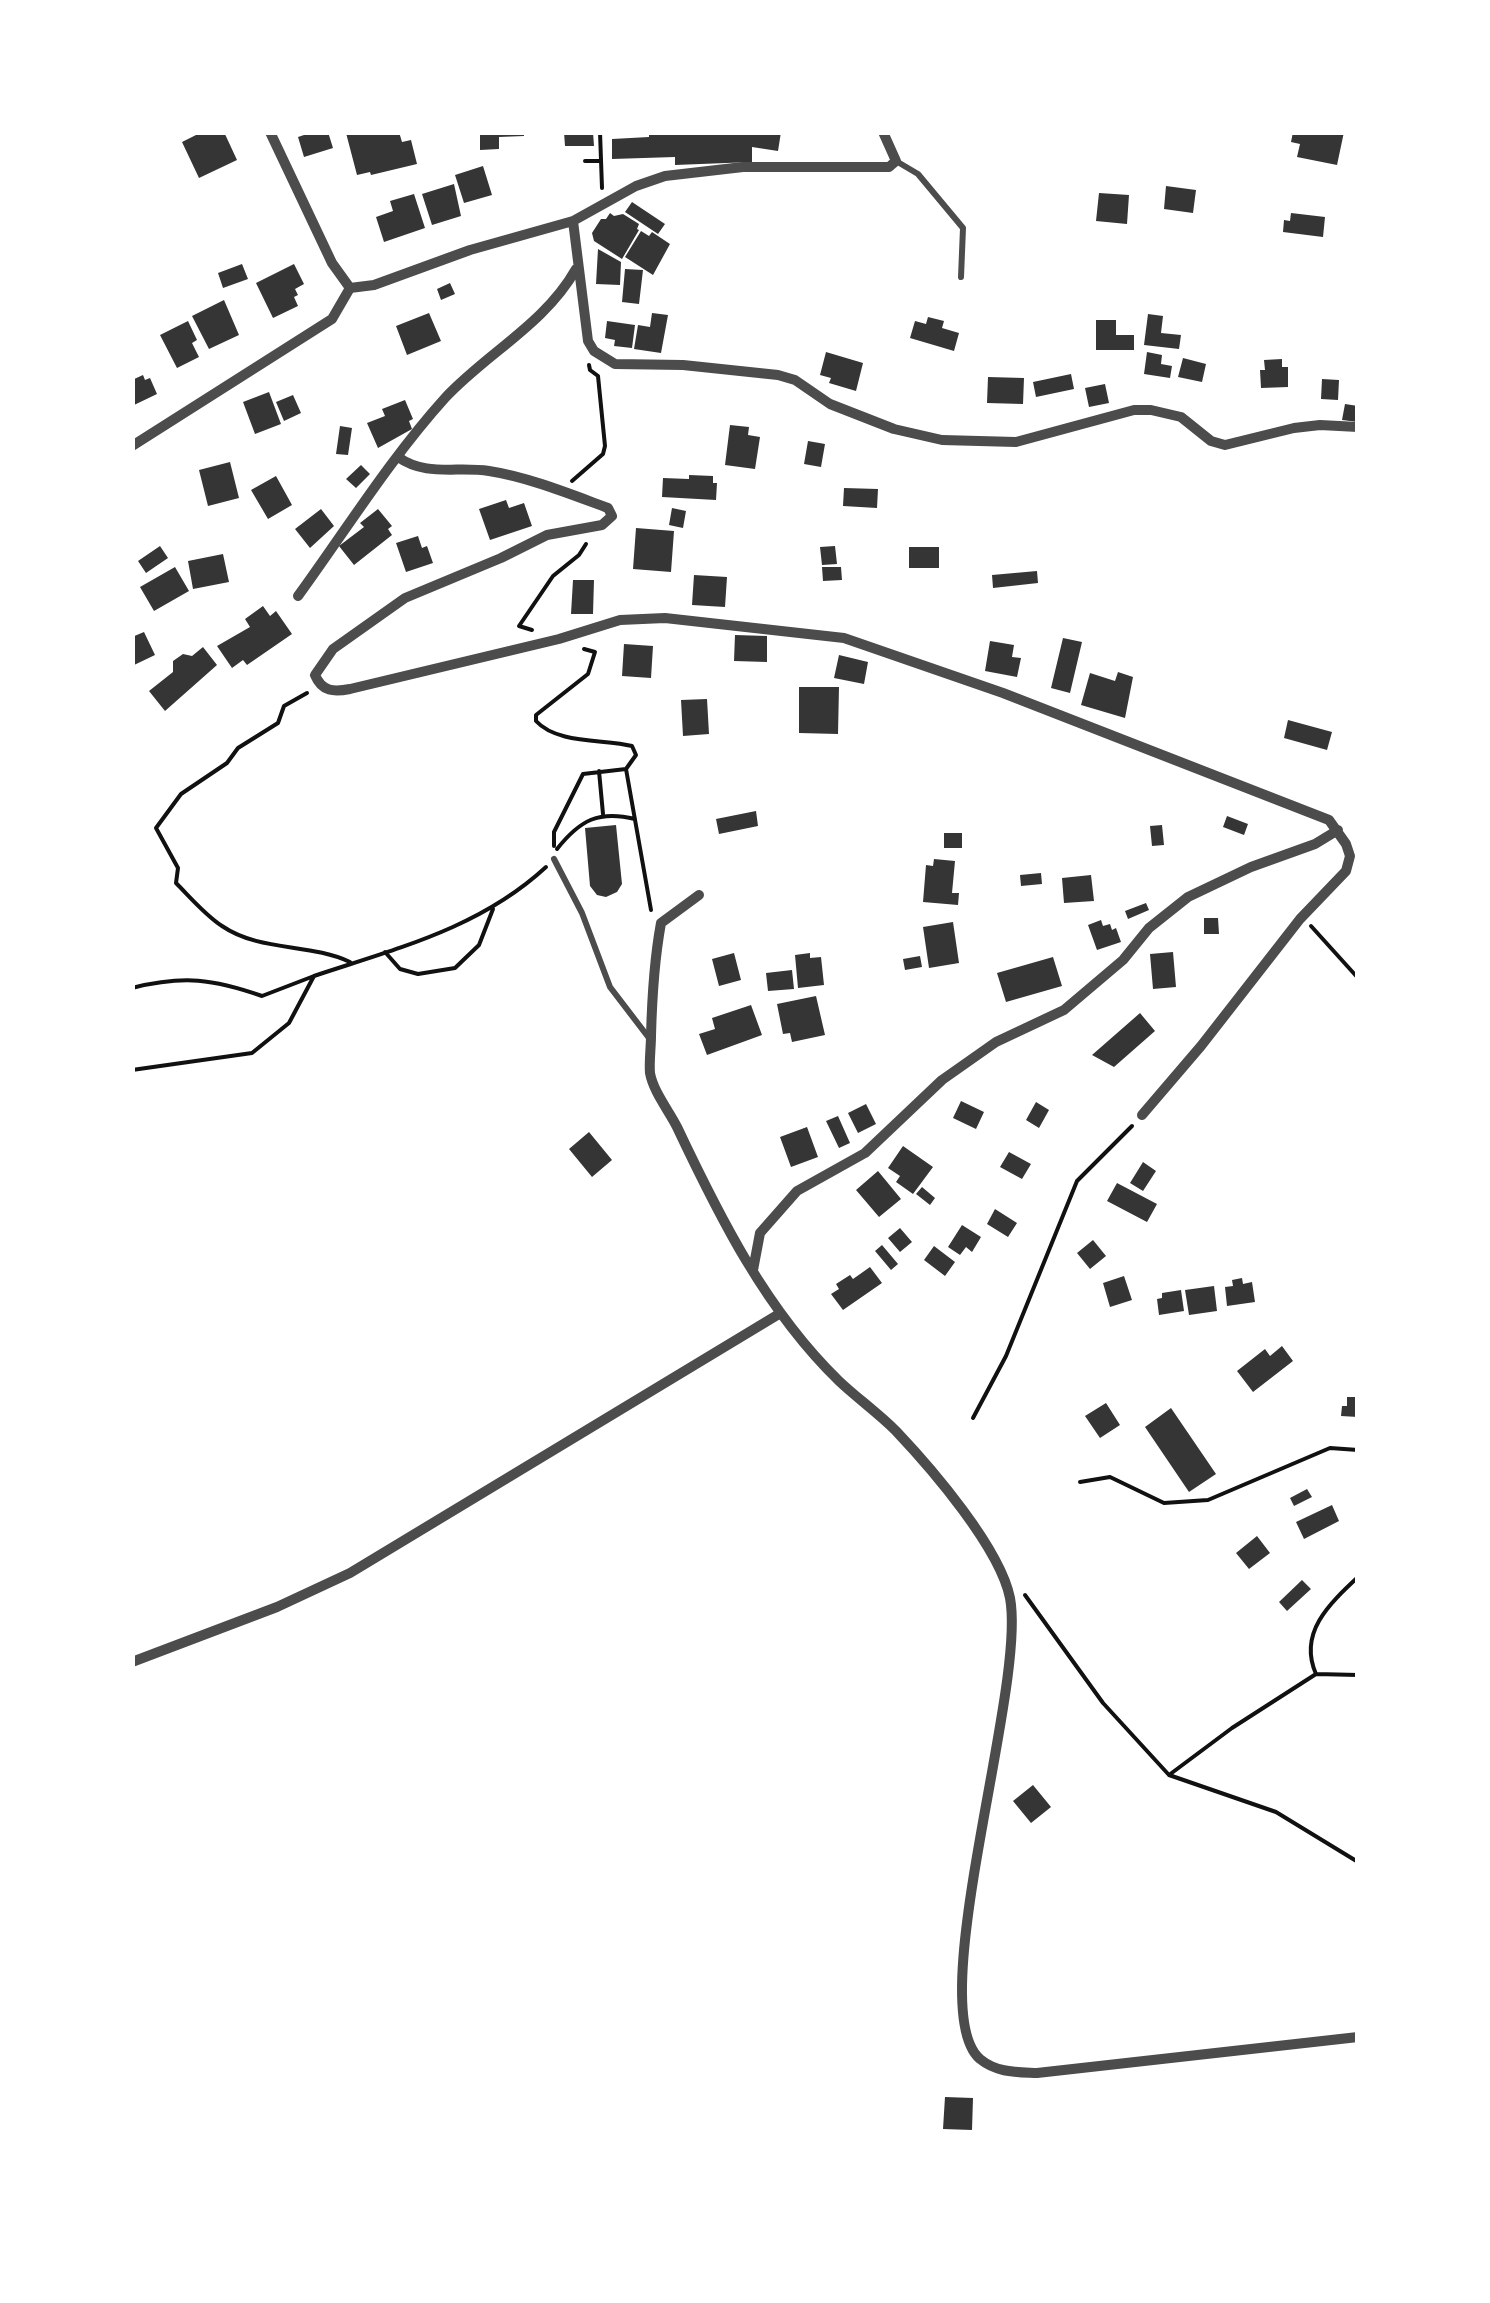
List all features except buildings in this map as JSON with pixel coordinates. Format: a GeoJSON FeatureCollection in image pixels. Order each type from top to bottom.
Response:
{"type":"FeatureCollection","features":[{"type":"Feature","properties":{"kind":"street"},"geometry":{"type":"LineString","coordinates":[[270,132],[332,263],[350,288]]}},
{"type":"Feature","properties":{"kind":"street"},"geometry":{"type":"LineString","coordinates":[[350,288],[374,285],[470,250],[572,221],[636,186],[694,172],[889,167],[896,161],[883,132]]}},
{"type":"Feature","properties":{"kind":"street"},"geometry":{"type":"LineString","coordinates":[[572,221],[588,340],[594,351],[615,364],[683,365],[778,375],[795,380],[830,404],[894,428],[942,440],[1016,442],[1134,410],[1181,418],[1211,441],[1225,444],[1294,428],[1358,428]]}},
{"type":"Feature","properties":{"kind":"street"},"geometry":{"type":"LineString","coordinates":[[298,596],[446,396],[554,302],[576,268]]}},
{"type":"Feature","properties":{"kind":"street"},"geometry":{"type":"LineString","coordinates":[[132,446],[332,320],[350,288]]}},
{"type":"Feature","properties":{"kind":"street"},"geometry":{"type":"LineString","coordinates":[[398,457],[420,469],[491,471],[564,493],[611,511],[610,521],[547,535],[405,598],[333,649],[315,676],[319,685],[337,691],[350,689],[620,620],[646,618],[844,638],[874,646],[1329,820],[1350,856],[1346,871],[1300,920],[1142,1115]]}},
{"type":"Feature","properties":{"kind":"street"},"geometry":{"type":"LineString","coordinates":[[753,1270],[760,1233],[797,1191],[866,1153],[942,1080],[996,1042],[1064,1010],[1123,960],[1149,928],[1188,897],[1338,830]]}},
{"type":"Feature","properties":{"kind":"street"},"geometry":{"type":"LineString","coordinates":[[700,896],[661,923],[652,975],[650,1076],[707,1190],[779,1314],[838,1380],[895,1430],[954,1501],[997,1560],[1010,1600],[1009,1660],[968,1908],[962,1976],[962,2016],[977,2057],[999,2070],[1038,2073],[1358,2037]]}},
{"type":"Feature","properties":{"kind":"street"},"geometry":{"type":"LineString","coordinates":[[132,1662],[277,1607],[350,1573],[779,1314]]}},
{"type":"Feature","properties":{"kind":"lane"},"geometry":{"type":"LineString","coordinates":[[896,161],[918,174],[963,228],[962,277]]}},
{"type":"Feature","properties":{"kind":"lane"},"geometry":{"type":"LineString","coordinates":[[554,859],[582,913],[610,986],[651,1040]]}},
{"type":"Feature","properties":{"kind":"path"},"geometry":{"type":"LineString","coordinates":[[600,132],[602,203]]}},
{"type":"Feature","properties":{"kind":"path"},"geometry":{"type":"LineString","coordinates":[[585,160],[601,160]]}},
{"type":"Feature","properties":{"kind":"path"},"geometry":{"type":"LineString","coordinates":[[564,493],[603,454],[605,446],[598,376],[590,370],[588,340]]}},
{"type":"Feature","properties":{"kind":"path"},"geometry":{"type":"LineString","coordinates":[[594,526],[579,555],[553,576],[520,626],[595,652],[588,674],[536,715],[536,721],[551,732],[582,741],[632,746],[636,755],[626,770],[651,910]]}},
{"type":"Feature","properties":{"kind":"path"},"geometry":{"type":"LineString","coordinates":[[319,685],[284,706],[278,722],[238,748],[227,764],[181,794],[156,828],[178,868],[176,882],[222,926],[252,940],[331,953],[352,963]]}},
{"type":"Feature","properties":{"kind":"path"},"geometry":{"type":"LineString","coordinates":[[626,770],[583,774],[554,832],[554,852],[582,826],[603,814],[637,819]]}},
{"type":"Feature","properties":{"kind":"path"},"geometry":{"type":"LineString","coordinates":[[599,771],[603,814]]}},
{"type":"Feature","properties":{"kind":"path"},"geometry":{"type":"LineString","coordinates":[[132,988],[164,980],[198,978],[262,996],[493,910],[554,859]]}},
{"type":"Feature","properties":{"kind":"path"},"geometry":{"type":"LineString","coordinates":[[386,952],[400,969],[418,974],[455,968],[479,945],[493,910]]}},
{"type":"Feature","properties":{"kind":"path"},"geometry":{"type":"LineString","coordinates":[[1300,920],[1319,934],[1358,978]]}},
{"type":"Feature","properties":{"kind":"path"},"geometry":{"type":"LineString","coordinates":[[132,1070],[252,1053],[289,1024],[314,976]]}},
{"type":"Feature","properties":{"kind":"path"},"geometry":{"type":"LineString","coordinates":[[972,1418],[1006,1356],[1078,1181],[1142,1115]]}},
{"type":"Feature","properties":{"kind":"path"},"geometry":{"type":"LineString","coordinates":[[1080,1482],[1110,1477],[1164,1503],[1208,1500],[1330,1448],[1358,1450]]}},
{"type":"Feature","properties":{"kind":"path"},"geometry":{"type":"LineString","coordinates":[[1316,1674],[1308,1656],[1309,1638],[1331,1602],[1358,1576]]}},
{"type":"Feature","properties":{"kind":"path"},"geometry":{"type":"LineString","coordinates":[[1022,1590],[1102,1703],[1169,1775],[1276,1812],[1358,1862]]}},
{"type":"Feature","properties":{"kind":"path"},"geometry":{"type":"LineString","coordinates":[[1169,1775],[1232,1728],[1316,1674],[1358,1676]]}}]}
